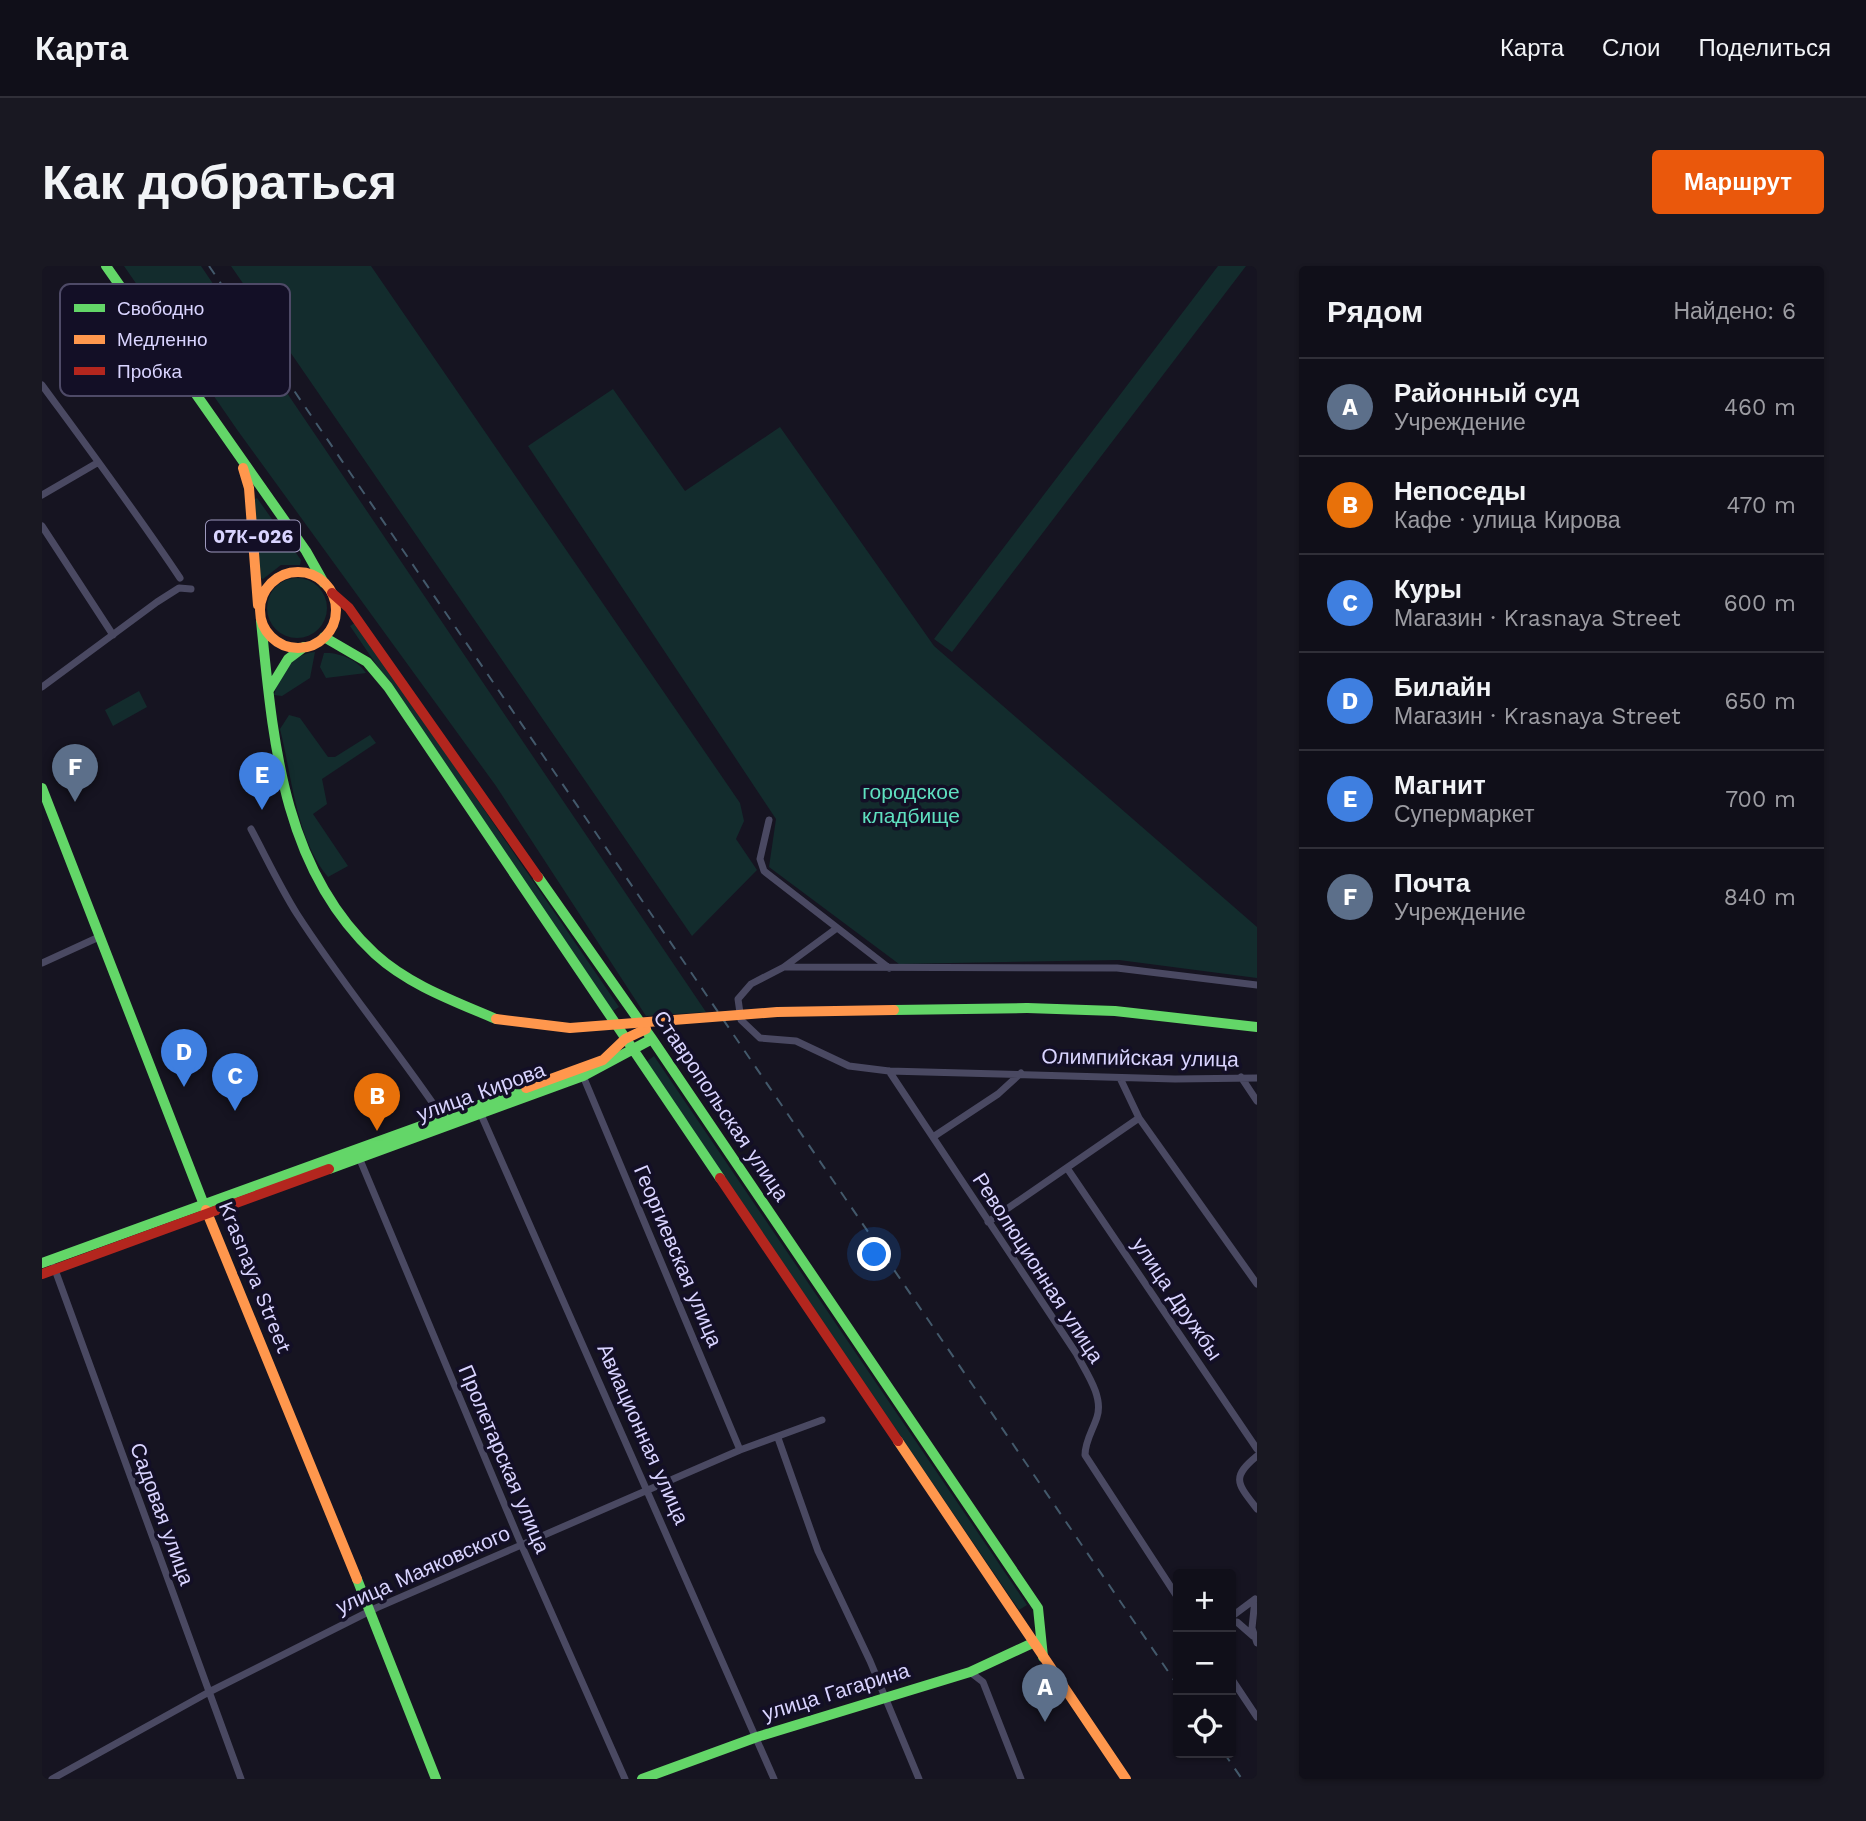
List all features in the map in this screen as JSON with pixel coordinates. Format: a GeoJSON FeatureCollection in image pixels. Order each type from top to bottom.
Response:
{"type":"FeatureCollection","features":[{"type":"Feature","properties":{"kind":"main road","name":"07К-026"},"geometry":{"type":"LineString","coordinates":[[107,266],[119,284]]}},
{"type":"Feature","properties":{"kind":"main road","name":"07К-026"},"geometry":{"type":"LineString","coordinates":[[197,396],[306,551],[324,583]]}},
{"type":"Feature","properties":{"kind":"main road","name":"07К-026"},"geometry":{"type":"LineString","coordinates":[[242,462],[249,488],[260,615]]}},
{"type":"Feature","properties":{"kind":"main road"},"geometry":{"type":"LineString","coordinates":[[268,693],[288,659],[324,637],[336,612],[332,593],[324,583],[307,573],[287,573],[278,577],[265,591],[260,615],[268,693],[279,764],[294,824],[312,875],[327,900],[369,949],[394,970],[459,1007],[496,1019],[569,1028],[777,1012],[1027,1008],[1115,1010],[1257,1027]]}},
{"type":"Feature","properties":{"kind":"main road","name":"Ставропольская улица"},"geometry":{"type":"LineString","coordinates":[[332,593],[349,608],[649,1034],[1038,1608],[1037,1642]]}},
{"type":"Feature","properties":{"kind":"main road"},"geometry":{"type":"LineString","coordinates":[[260,615],[273,639],[283,645],[304,647]]}},
{"type":"Feature","properties":{"kind":"main road","name":"Ставропольская улица"},"geometry":{"type":"LineString","coordinates":[[324,637],[367,662],[388,687],[1037,1642],[1043,1657],[1126,1779]]}},
{"type":"Feature","properties":{"kind":"main road","name":"Krasnaya Street"},"geometry":{"type":"LineString","coordinates":[[42,788],[206,1210],[371,1611],[436,1779]]}},
{"type":"Feature","properties":{"kind":"main road","name":"улица Кирова"},"geometry":{"type":"LineString","coordinates":[[42,1274],[49,1264],[206,1210],[603,1060],[628,1043],[649,1034]]}},
{"type":"Feature","properties":{"kind":"main road","name":"улица Кирова"},"geometry":{"type":"LineString","coordinates":[[358,1154],[443,1118],[583,1076],[611,1063],[628,1043]]}},
{"type":"Feature","properties":{"kind":"main road","name":"улица Гагарина"},"geometry":{"type":"LineString","coordinates":[[642,1779],[757,1737],[970,1672],[1037,1642]]}},
{"type":"Feature","properties":{"kind":"street"},"geometry":{"type":"LineString","coordinates":[[42,386],[97,463],[122,492],[180,578]]}},
{"type":"Feature","properties":{"kind":"street"},"geometry":{"type":"LineString","coordinates":[[42,495],[97,463]]}},
{"type":"Feature","properties":{"kind":"street"},"geometry":{"type":"LineString","coordinates":[[42,526],[113,635]]}},
{"type":"Feature","properties":{"kind":"street"},"geometry":{"type":"LineString","coordinates":[[42,687],[179,588],[191,589]]}},
{"type":"Feature","properties":{"kind":"street"},"geometry":{"type":"LineString","coordinates":[[769,820],[760,859],[764,871],[890,969]]}},
{"type":"Feature","properties":{"kind":"street"},"geometry":{"type":"LineString","coordinates":[[251,829],[296,913],[349,989],[409,1066],[443,1118]]}},
{"type":"Feature","properties":{"kind":"street"},"geometry":{"type":"LineString","coordinates":[[784,967],[837,928]]}},
{"type":"Feature","properties":{"kind":"street"},"geometry":{"type":"LineString","coordinates":[[42,963],[99,937]]}},
{"type":"Feature","properties":{"kind":"street"},"geometry":{"type":"LineString","coordinates":[[784,967],[1117,968],[1257,985]]}},
{"type":"Feature","properties":{"kind":"street","name":"Олимпийская улица"},"geometry":{"type":"LineString","coordinates":[[784,967],[751,984],[738,999],[741,1020],[755,1035],[796,1041],[849,1066],[889,1071],[1120,1078],[1257,1078]]}},
{"type":"Feature","properties":{"kind":"street","name":"Революционная улица"},"geometry":{"type":"LineString","coordinates":[[889,1071],[1076,1353],[1098,1398],[1099,1412],[1085,1445],[1085,1455],[1173,1590]]}},
{"type":"Feature","properties":{"kind":"street","name":"Олимпийская улица"},"geometry":{"type":"LineString","coordinates":[[933,1137],[998,1094],[1021,1073]]}},
{"type":"Feature","properties":{"kind":"street","name":"Георгиевская улица"},"geometry":{"type":"LineString","coordinates":[[583,1076],[740,1450]]}},
{"type":"Feature","properties":{"kind":"street"},"geometry":{"type":"LineString","coordinates":[[1241,1077],[1257,1101]]}},
{"type":"Feature","properties":{"kind":"street"},"geometry":{"type":"LineString","coordinates":[[1120,1078],[1139,1118],[1257,1284]]}},
{"type":"Feature","properties":{"kind":"street","name":"Авиационная улица"},"geometry":{"type":"LineString","coordinates":[[479,1108],[649,1489],[774,1779]]}},
{"type":"Feature","properties":{"kind":"street"},"geometry":{"type":"LineString","coordinates":[[988,1222],[1139,1118]]}},
{"type":"Feature","properties":{"kind":"street","name":"Пролетарская улица"},"geometry":{"type":"LineString","coordinates":[[358,1154],[521,1545],[625,1779]]}},
{"type":"Feature","properties":{"kind":"street","name":"улица Дружбы"},"geometry":{"type":"LineString","coordinates":[[1067,1168],[1257,1449]]}},
{"type":"Feature","properties":{"kind":"street","name":"Садовая улица"},"geometry":{"type":"LineString","coordinates":[[49,1264],[242,1779]]}},
{"type":"Feature","properties":{"kind":"street","name":"улица Маяковского"},"geometry":{"type":"LineString","coordinates":[[52,1779],[209,1692],[371,1611],[740,1450],[822,1420]]}},
{"type":"Feature","properties":{"kind":"street"},"geometry":{"type":"LineString","coordinates":[[778,1438],[818,1551],[919,1779]]}},
{"type":"Feature","properties":{"kind":"street"},"geometry":{"type":"LineString","coordinates":[[1257,1456],[1241,1469],[1238,1479],[1257,1509]]}},
{"type":"Feature","properties":{"kind":"street"},"geometry":{"type":"LineString","coordinates":[[1236,1615],[1255,1599],[1252,1628],[1256,1641]]}},
{"type":"Feature","properties":{"kind":"street"},"geometry":{"type":"LineString","coordinates":[[1236,1622],[1256,1641]]}},
{"type":"Feature","properties":{"kind":"street"},"geometry":{"type":"LineString","coordinates":[[983,1682],[988,1665]]}},
{"type":"Feature","properties":{"kind":"street"},"geometry":{"type":"LineString","coordinates":[[970,1672],[983,1682],[1021,1779]]}},
{"type":"Feature","properties":{"kind":"street"},"geometry":{"type":"LineString","coordinates":[[1236,1686],[1257,1717]]}},
{"type":"Feature","properties":{"kind":"green space"},"geometry":{"type":"Polygon","coordinates":[[[124,266],[201,266],[213,284],[136,284],[124,266]]]}},
{"type":"Feature","properties":{"kind":"green space"},"geometry":{"type":"Polygon","coordinates":[[[231,266],[371,266],[740,803],[744,821],[736,839],[757,870],[692,936],[290,352],[290,284],[243,284],[231,266]]]}},
{"type":"Feature","properties":{"kind":"green space"},"geometry":{"type":"Polygon","coordinates":[[[1218,266],[1246,266],[952,652],[934,639],[1218,266]]]}},
{"type":"Feature","properties":{"kind":"green space","name":"городское кладбище"},"geometry":{"type":"Polygon","coordinates":[[[613,389],[685,491],[780,427],[934,646],[1257,927],[1257,978],[1119,960],[899,964],[769,867],[776,819],[528,446],[613,389]]]}},
{"type":"Feature","properties":{"kind":"green space"},"geometry":{"type":"Polygon","coordinates":[[[214,396],[289,396],[706,1012],[646,1016],[496,786],[214,396]]]}},
{"type":"Feature","properties":{"kind":"green space"},"geometry":{"type":"Polygon","coordinates":[[[257,498],[301,560],[300,565],[281,565],[263,579],[259,577],[253,500],[257,498]]]}},
{"type":"Feature","properties":{"kind":"green space"},"geometry":{"type":"Polygon","coordinates":[[[297,578],[314,583],[322,591],[327,608],[322,625],[314,633],[297,638],[280,633],[272,625],[267,608],[272,591],[280,583],[297,578]]]}},
{"type":"Feature","properties":{"kind":"green space"},"geometry":{"type":"Polygon","coordinates":[[[356,622],[619,1007],[613,1011],[350,626],[356,622]]]}},
{"type":"Feature","properties":{"kind":"green space"},"geometry":{"type":"Polygon","coordinates":[[[315,652],[310,678],[282,696],[274,695],[288,667],[300,657],[315,652]]]}},
{"type":"Feature","properties":{"kind":"green space"},"geometry":{"type":"Polygon","coordinates":[[[324,653],[348,658],[366,673],[326,678],[320,667],[324,653]]]}},
{"type":"Feature","properties":{"kind":"green space"},"geometry":{"type":"Polygon","coordinates":[[[139,691],[147,707],[113,726],[105,710],[139,691]]]}},
{"type":"Feature","properties":{"kind":"green space"},"geometry":{"type":"Polygon","coordinates":[[[289,715],[300,718],[328,757],[335,757],[370,735],[376,743],[322,779],[327,804],[313,814],[348,866],[328,877],[309,844],[297,806],[280,729],[289,715]]]}},
{"type":"Feature","properties":{"kind":"green space"},"geometry":{"type":"Polygon","coordinates":[[[654,1056],[1027,1605],[1019,1610],[646,1062],[654,1056]]]}},
{"type":"Feature","properties":{"kind":"railway"},"geometry":{"type":"LineString","coordinates":[[209,266],[221,284]]}},
{"type":"Feature","properties":{"kind":"railway"},"geometry":{"type":"LineString","coordinates":[[290,385],[1173,1679]]}},
{"type":"Feature","properties":{"kind":"railway"},"geometry":{"type":"LineString","coordinates":[[1227,1758],[1242,1779]]}},
{"type":"Feature","properties":{"kind":"traffic: fast"},"geometry":{"type":"LineString","coordinates":[[106,266],[119,284]]}},
{"type":"Feature","properties":{"kind":"traffic: fast"},"geometry":{"type":"LineString","coordinates":[[197,396],[306,551],[324,583]]}},
{"type":"Feature","properties":{"kind":"traffic: fast"},"geometry":{"type":"LineString","coordinates":[[261,621],[278,756],[301,842],[320,882],[344,920],[388,965],[432,991],[496,1019]]}},
{"type":"Feature","properties":{"kind":"traffic: fast"},"geometry":{"type":"LineString","coordinates":[[324,637],[367,662],[388,687],[720,1178]]}},
{"type":"Feature","properties":{"kind":"traffic: fast"},"geometry":{"type":"LineString","coordinates":[[269,690],[288,659],[304,647]]}},
{"type":"Feature","properties":{"kind":"traffic: fast"},"geometry":{"type":"LineString","coordinates":[[42,788],[206,1210]]}},
{"type":"Feature","properties":{"kind":"traffic: fast"},"geometry":{"type":"LineString","coordinates":[[538,877],[652,1039],[1038,1608],[1043,1657]]}},
{"type":"Feature","properties":{"kind":"traffic: fast"},"geometry":{"type":"LineString","coordinates":[[1027,1008],[1115,1011],[1257,1027]]}},
{"type":"Feature","properties":{"kind":"traffic: fast"},"geometry":{"type":"LineString","coordinates":[[894,1010],[1027,1008]]}},
{"type":"Feature","properties":{"kind":"traffic: fast"},"geometry":{"type":"LineString","coordinates":[[329,1169],[583,1076],[652,1039]]}},
{"type":"Feature","properties":{"kind":"traffic: fast"},"geometry":{"type":"LineString","coordinates":[[42,1263],[526,1088]]}},
{"type":"Feature","properties":{"kind":"traffic: fast"},"geometry":{"type":"LineString","coordinates":[[357,1579],[436,1779]]}},
{"type":"Feature","properties":{"kind":"traffic: fast"},"geometry":{"type":"LineString","coordinates":[[642,1779],[757,1737],[970,1672],[1037,1641]]}},
{"type":"Feature","properties":{"kind":"traffic: slow"},"geometry":{"type":"LineString","coordinates":[[243,468],[249,488],[258,605]]}},
{"type":"Feature","properties":{"kind":"traffic: slow"},"geometry":{"type":"LineString","coordinates":[[298,572],[312,575],[325,583],[333,596],[336,610],[333,624],[325,637],[312,645],[298,648],[284,645],[271,637],[263,624],[260,610],[263,596],[271,583],[284,575],[298,572]]}},
{"type":"Feature","properties":{"kind":"traffic: slow"},"geometry":{"type":"LineString","coordinates":[[496,1019],[570,1028],[777,1012],[894,1010]]}},
{"type":"Feature","properties":{"kind":"traffic: slow"},"geometry":{"type":"LineString","coordinates":[[526,1088],[603,1060],[625,1039],[646,1029]]}},
{"type":"Feature","properties":{"kind":"traffic: slow"},"geometry":{"type":"LineString","coordinates":[[206,1210],[357,1579]]}},
{"type":"Feature","properties":{"kind":"traffic: slow"},"geometry":{"type":"LineString","coordinates":[[898,1441],[1126,1779]]}},
{"type":"Feature","properties":{"kind":"traffic: jam"},"geometry":{"type":"LineString","coordinates":[[332,593],[349,608],[538,877]]}},
{"type":"Feature","properties":{"kind":"traffic: jam"},"geometry":{"type":"LineString","coordinates":[[42,1274],[329,1169]]}},
{"type":"Feature","properties":{"kind":"traffic: jam"},"geometry":{"type":"LineString","coordinates":[[720,1178],[898,1441]]}},
{"type":"Feature","properties":{"kind":"place","name":"Почта"},"geometry":{"type":"Point","coordinates":[75,802]}},
{"type":"Feature","properties":{"kind":"place","name":"Магнит"},"geometry":{"type":"Point","coordinates":[262,810]}},
{"type":"Feature","properties":{"kind":"place","name":"Билайн"},"geometry":{"type":"Point","coordinates":[184,1087]}},
{"type":"Feature","properties":{"kind":"place","name":"Куры"},"geometry":{"type":"Point","coordinates":[235,1111]}},
{"type":"Feature","properties":{"kind":"place","name":"Непоседы"},"geometry":{"type":"Point","coordinates":[377,1131]}},
{"type":"Feature","properties":{"kind":"place","name":"Районный суд"},"geometry":{"type":"Point","coordinates":[1045,1722]}}]}
